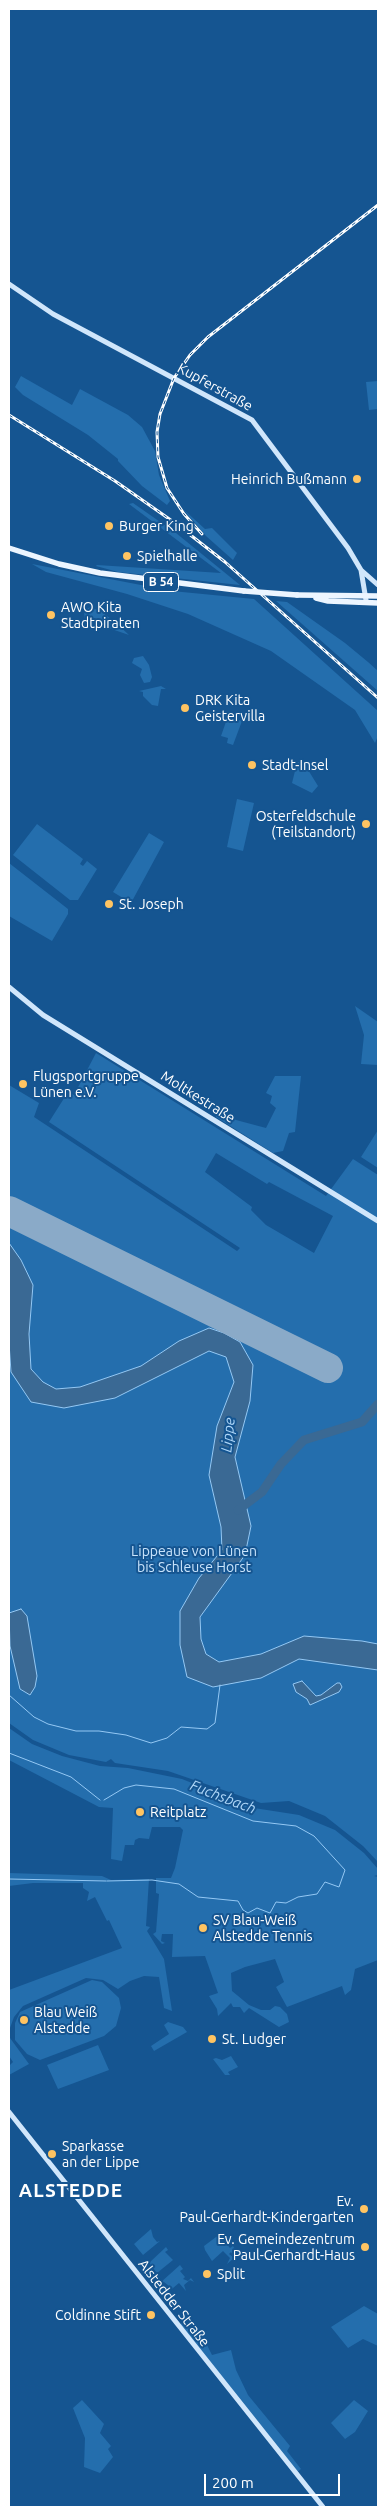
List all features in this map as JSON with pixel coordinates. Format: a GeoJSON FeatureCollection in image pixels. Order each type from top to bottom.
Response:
{"type":"FeatureCollection","features":[{"type":"Feature","properties":{"kind":"main road","name":"B 54"},"geometry":{"type":"LineString","coordinates":[[9,548],[59,564],[100,574],[244,591],[309,596],[378,596]]}},
{"type":"Feature","properties":{"kind":"main road","name":"B 54"},"geometry":{"type":"LineString","coordinates":[[309,596],[328,601],[378,603]]}},
{"type":"Feature","properties":{"kind":"street","name":"Kupferstraße"},"geometry":{"type":"LineString","coordinates":[[9,284],[53,314],[252,420],[342,540],[361,570],[366,603]]}},
{"type":"Feature","properties":{"kind":"street"},"geometry":{"type":"LineString","coordinates":[[361,570],[378,585]]}},
{"type":"Feature","properties":{"kind":"street","name":"Moltkestraße"},"geometry":{"type":"LineString","coordinates":[[9,987],[43,1015],[378,1221]]}},
{"type":"Feature","properties":{"kind":"street","name":"Alstedder Straße"},"geometry":{"type":"LineString","coordinates":[[9,2112],[323,2507]]}},
{"type":"Feature","properties":{"kind":"green space"},"geometry":{"type":"Polygon","coordinates":[[[21,376],[72,405],[80,389],[128,415],[142,427],[155,451],[159,475],[170,501],[167,505],[142,486],[118,459],[88,435],[23,395],[15,387],[21,376]]]}},
{"type":"Feature","properties":{"kind":"green space"},"geometry":{"type":"Polygon","coordinates":[[[378,381],[378,409],[369,410],[366,382],[378,381]]]}},
{"type":"Feature","properties":{"kind":"green space"},"geometry":{"type":"Polygon","coordinates":[[[133,503],[176,533],[240,585],[118,572],[96,566],[221,573],[129,504],[133,503]]]}},
{"type":"Feature","properties":{"kind":"green space"},"geometry":{"type":"Polygon","coordinates":[[[183,509],[205,529],[212,528],[237,553],[233,560],[206,536],[183,509]]]}},
{"type":"Feature","properties":{"kind":"green space"},"geometry":{"type":"Polygon","coordinates":[[[32,564],[172,591],[254,599],[378,711],[378,736],[375,743],[355,710],[271,651],[188,614],[127,594],[46,572],[32,564]]]}},
{"type":"Feature","properties":{"kind":"green space"},"geometry":{"type":"Polygon","coordinates":[[[276,601],[287,602],[345,643],[368,662],[378,671],[378,691],[276,601]]]}},
{"type":"Feature","properties":{"kind":"green space"},"geometry":{"type":"Polygon","coordinates":[[[90,607],[100,611],[114,621],[129,635],[85,620],[84,611],[90,607]]]}},
{"type":"Feature","properties":{"kind":"green space"},"geometry":{"type":"Polygon","coordinates":[[[143,656],[149,665],[152,677],[150,682],[144,683],[140,675],[142,669],[132,663],[134,658],[143,656]]]}},
{"type":"Feature","properties":{"kind":"green space"},"geometry":{"type":"Polygon","coordinates":[[[161,686],[166,689],[161,689],[158,706],[152,705],[143,696],[143,692],[139,691],[161,686]]]}},
{"type":"Feature","properties":{"kind":"green space"},"geometry":{"type":"Polygon","coordinates":[[[228,716],[242,721],[233,745],[227,743],[228,738],[221,736],[228,716]]]}},
{"type":"Feature","properties":{"kind":"green space"},"geometry":{"type":"Polygon","coordinates":[[[302,760],[318,786],[312,793],[292,783],[297,763],[302,760]]]}},
{"type":"Feature","properties":{"kind":"green space"},"geometry":{"type":"Polygon","coordinates":[[[237,799],[254,803],[243,851],[227,847],[237,799]]]}},
{"type":"Feature","properties":{"kind":"green space"},"geometry":{"type":"Polygon","coordinates":[[[37,824],[83,859],[80,864],[83,866],[87,861],[97,869],[78,900],[70,900],[13,855],[37,824]]]}},
{"type":"Feature","properties":{"kind":"green space"},"geometry":{"type":"Polygon","coordinates":[[[149,833],[164,842],[131,903],[113,892],[149,833]]]}},
{"type":"Feature","properties":{"kind":"green space"},"geometry":{"type":"Polygon","coordinates":[[[9,863],[68,909],[68,914],[52,941],[9,916],[9,863]]]}},
{"type":"Feature","properties":{"kind":"green space"},"geometry":{"type":"Polygon","coordinates":[[[355,1006],[378,1022],[378,1065],[361,1064],[364,1035],[355,1006]]]}},
{"type":"Feature","properties":{"kind":"green space","name":"Lippeaue von Lünen bis Schleuse Horst"},"geometry":{"type":"Polygon","coordinates":[[[96,1053],[326,1196],[353,1159],[378,1175],[378,1862],[363,1846],[325,1816],[289,1801],[261,1803],[168,1771],[115,1763],[111,1759],[106,1762],[69,1755],[33,1740],[9,1723],[9,1085],[39,1103],[34,1117],[237,1251],[240,1248],[49,1122],[68,1092],[74,1095],[96,1053]],[[216,1153],[205,1172],[252,1207],[251,1210],[266,1225],[314,1253],[333,1216],[269,1182],[267,1184],[216,1153]]]}},
{"type":"Feature","properties":{"kind":"green space"},"geometry":{"type":"Polygon","coordinates":[[[275,1076],[301,1076],[295,1132],[289,1133],[283,1151],[273,1153],[216,1117],[219,1109],[236,1120],[266,1128],[276,1108],[270,1103],[272,1096],[266,1093],[275,1076]]]}},
{"type":"Feature","properties":{"kind":"green space"},"geometry":{"type":"Polygon","coordinates":[[[378,1130],[378,1168],[361,1157],[378,1130]]]}},
{"type":"Feature","properties":{"kind":"green space"},"geometry":{"type":"Polygon","coordinates":[[[9,1728],[32,1744],[62,1756],[100,1766],[128,1768],[182,1779],[254,1808],[299,1815],[335,1830],[364,1853],[378,1869],[378,1875],[374,1876],[378,1877],[378,1960],[355,1969],[351,1990],[345,1995],[342,1986],[287,2007],[276,1987],[284,1982],[275,1959],[245,1967],[231,1973],[232,1991],[249,2005],[261,2010],[270,2010],[275,2006],[280,2007],[287,2014],[289,2022],[279,2027],[249,2008],[244,2013],[240,2007],[233,2007],[231,2003],[218,2016],[217,2009],[209,1996],[218,1993],[205,1956],[172,1957],[173,1934],[162,1934],[161,1941],[165,1943],[162,1944],[153,1934],[156,1932],[159,1894],[156,1893],[156,1878],[171,1878],[183,1830],[180,1827],[152,1827],[149,1839],[139,1838],[135,1840],[134,1845],[125,1845],[122,1861],[111,1859],[113,1808],[99,1807],[9,1760],[9,1728]]]}},
{"type":"Feature","properties":{"kind":"green space"},"geometry":{"type":"Polygon","coordinates":[[[9,1873],[102,1876],[111,1880],[149,1879],[146,1926],[150,1927],[147,1931],[164,1959],[172,2011],[164,2008],[159,1977],[144,1976],[130,1981],[118,1989],[103,1980],[86,1978],[23,2006],[14,2017],[10,2028],[10,2038],[29,2064],[9,2075],[9,2066],[13,2062],[9,2056],[9,1990],[122,1948],[109,1920],[107,1921],[95,1897],[87,1901],[89,1892],[83,1888],[83,1883],[33,1883],[9,1886],[9,1873]]]}},
{"type":"Feature","properties":{"kind":"green space"},"geometry":{"type":"Polygon","coordinates":[[[92,1980],[102,1982],[119,1998],[121,2008],[116,2026],[104,2036],[40,2060],[27,2054],[15,2040],[15,2023],[20,2012],[92,1980]]]}},
{"type":"Feature","properties":{"kind":"green space"},"geometry":{"type":"Polygon","coordinates":[[[168,2022],[183,2027],[187,2032],[154,2051],[151,2046],[169,2034],[164,2025],[168,2022]]]}},
{"type":"Feature","properties":{"kind":"green space","name":"Blau Weiß Alstedde"},"geometry":{"type":"Polygon","coordinates":[[[98,2045],[109,2070],[58,2089],[47,2065],[98,2045]]]}},
{"type":"Feature","properties":{"kind":"green space"},"geometry":{"type":"Polygon","coordinates":[[[231,2056],[238,2067],[228,2072],[230,2075],[225,2075],[213,2059],[222,2060],[231,2056]]]}},
{"type":"Feature","properties":{"kind":"green space"},"geometry":{"type":"Polygon","coordinates":[[[151,2229],[153,2237],[157,2242],[160,2241],[143,2255],[134,2244],[151,2229]]]}},
{"type":"Feature","properties":{"kind":"green space"},"geometry":{"type":"Polygon","coordinates":[[[220,2234],[223,2234],[226,2238],[224,2241],[230,2248],[233,2246],[236,2251],[234,2257],[231,2252],[229,2254],[234,2258],[227,2264],[230,2258],[223,2251],[212,2261],[204,2246],[220,2234]]]}},
{"type":"Feature","properties":{"kind":"green space"},"geometry":{"type":"Polygon","coordinates":[[[166,2247],[168,2250],[165,2252],[173,2260],[157,2273],[149,2263],[166,2247]]]}},
{"type":"Feature","properties":{"kind":"green space"},"geometry":{"type":"Polygon","coordinates":[[[180,2265],[183,2269],[180,2271],[185,2277],[183,2279],[188,2281],[191,2278],[194,2282],[190,2280],[184,2285],[186,2291],[179,2283],[167,2293],[165,2290],[169,2286],[164,2282],[160,2283],[180,2265]]]}},
{"type":"Feature","properties":{"kind":"green space"},"geometry":{"type":"Polygon","coordinates":[[[364,2306],[378,2314],[378,2346],[363,2339],[348,2348],[331,2327],[364,2306]]]}},
{"type":"Feature","properties":{"kind":"green space"},"geometry":{"type":"Polygon","coordinates":[[[185,2321],[197,2336],[202,2335],[212,2355],[231,2350],[236,2370],[248,2395],[290,2446],[287,2451],[301,2469],[296,2473],[178,2326],[185,2321]]]}},
{"type":"Feature","properties":{"kind":"green space"},"geometry":{"type":"Polygon","coordinates":[[[82,2400],[104,2424],[100,2433],[111,2446],[108,2449],[113,2457],[100,2473],[84,2467],[85,2438],[73,2408],[82,2400]]]}},
{"type":"Feature","properties":{"kind":"green space"},"geometry":{"type":"Polygon","coordinates":[[[354,2400],[368,2411],[355,2432],[345,2439],[331,2423],[354,2400]]]}},
{"type":"Feature","properties":{"kind":"water","name":"Lippe"},"geometry":{"type":"Polygon","coordinates":[[[9,1243],[21,1260],[33,1285],[29,1334],[31,1369],[43,1382],[56,1389],[80,1387],[141,1366],[179,1341],[209,1328],[224,1333],[240,1342],[253,1365],[250,1401],[235,1457],[251,1526],[245,1555],[200,1617],[201,1639],[206,1654],[219,1662],[261,1654],[304,1636],[362,1641],[378,1644],[378,1670],[299,1659],[261,1678],[213,1687],[187,1677],[180,1645],[180,1611],[199,1578],[222,1550],[221,1527],[209,1475],[217,1426],[234,1382],[226,1357],[209,1351],[115,1398],[64,1408],[31,1402],[11,1372],[9,1343],[9,1243]]]}},
{"type":"Feature","properties":{"kind":"water"},"geometry":{"type":"Polygon","coordinates":[[[21,1609],[27,1616],[37,1676],[35,1687],[30,1695],[20,1689],[10,1646],[9,1613],[21,1609]]]}},
{"type":"Feature","properties":{"kind":"water"},"geometry":{"type":"Polygon","coordinates":[[[302,1681],[316,1696],[321,1695],[337,1683],[340,1683],[342,1687],[339,1692],[310,1705],[307,1699],[296,1692],[293,1684],[302,1681]]]}},
{"type":"Feature","properties":{"kind":"waterway"},"geometry":{"type":"LineString","coordinates":[[238,1510],[262,1492],[281,1464],[304,1440],[362,1422],[378,1404]]}},
{"type":"Feature","properties":{"kind":"waterway","name":"Fuchsbach"},"geometry":{"type":"LineString","coordinates":[[9,1695],[34,1717],[48,1724],[76,1731],[99,1731],[126,1735],[151,1743],[167,1738],[181,1727],[207,1729],[215,1723],[220,1685]]}},
{"type":"Feature","properties":{"kind":"waterway","name":"Fuchsbach"},"geometry":{"type":"LineString","coordinates":[[9,1753],[71,1777],[100,1800]]}},
{"type":"Feature","properties":{"kind":"waterway","name":"Fuchsbach"},"geometry":{"type":"LineString","coordinates":[[104,1800],[124,1788],[136,1785],[174,1789],[253,1821],[296,1826],[314,1836],[345,1870],[339,1887],[325,1882],[317,1894],[298,1897],[286,1903],[276,1902],[270,1913],[257,1908],[248,1913],[243,1910],[238,1901],[198,1897],[179,1884],[152,1880],[107,1881]]}},
{"type":"Feature","properties":{"kind":"waterway","name":"Fuchsbach"},"geometry":{"type":"LineString","coordinates":[[9,1879],[106,1881]]}},
{"type":"Feature","properties":{"kind":"runway"},"geometry":{"type":"LineString","coordinates":[[9,1211],[328,1368]]}},
{"type":"Feature","properties":{"kind":"railway"},"geometry":{"type":"LineString","coordinates":[[202,534],[184,514],[167,488],[158,457],[157,432],[160,414],[174,378],[190,355],[208,337],[378,205]]}},
{"type":"Feature","properties":{"kind":"railway"},"geometry":{"type":"LineString","coordinates":[[9,415],[115,481],[175,523],[225,562],[378,698]]}},
{"type":"Feature","properties":{"kind":"place","name":"Heinrich Bußmann"},"geometry":{"type":"Point","coordinates":[357,479]}},
{"type":"Feature","properties":{"kind":"place","name":"Burger King"},"geometry":{"type":"Point","coordinates":[109,526]}},
{"type":"Feature","properties":{"kind":"place","name":"Spielhalle"},"geometry":{"type":"Point","coordinates":[127,556]}},
{"type":"Feature","properties":{"kind":"place","name":"AWO Kita Stadtpiraten"},"geometry":{"type":"Point","coordinates":[51,615]}},
{"type":"Feature","properties":{"kind":"place","name":"DRK Kita Geistervilla"},"geometry":{"type":"Point","coordinates":[185,708]}},
{"type":"Feature","properties":{"kind":"place","name":"Stadt-Insel"},"geometry":{"type":"Point","coordinates":[252,765]}},
{"type":"Feature","properties":{"kind":"place","name":"Osterfeldschule (Teilstandort)"},"geometry":{"type":"Point","coordinates":[366,824]}},
{"type":"Feature","properties":{"kind":"place","name":"St. Joseph"},"geometry":{"type":"Point","coordinates":[109,904]}},
{"type":"Feature","properties":{"kind":"place","name":"Flugsportgruppe Lünen e.V."},"geometry":{"type":"Point","coordinates":[23,1084]}},
{"type":"Feature","properties":{"kind":"place","name":"Reitplatz"},"geometry":{"type":"Point","coordinates":[140,1812]}},
{"type":"Feature","properties":{"kind":"place","name":"SV Blau-Weiß Alstedde Tennis"},"geometry":{"type":"Point","coordinates":[203,1928]}},
{"type":"Feature","properties":{"kind":"place","name":"Blau Weiß Alstedde"},"geometry":{"type":"Point","coordinates":[24,2020]}},
{"type":"Feature","properties":{"kind":"place","name":"St. Ludger"},"geometry":{"type":"Point","coordinates":[212,2039]}},
{"type":"Feature","properties":{"kind":"place","name":"Sparkasse an der Lippe"},"geometry":{"type":"Point","coordinates":[52,2154]}},
{"type":"Feature","properties":{"kind":"place","name":"Ev. Paul-Gerhardt-Kindergarten"},"geometry":{"type":"Point","coordinates":[364,2209]}},
{"type":"Feature","properties":{"kind":"place","name":"Ev. Gemeindezentrum Paul-Gerhardt-Haus"},"geometry":{"type":"Point","coordinates":[365,2247]}},
{"type":"Feature","properties":{"kind":"place","name":"Split"},"geometry":{"type":"Point","coordinates":[207,2274]}},
{"type":"Feature","properties":{"kind":"place","name":"Coldinne Stift"},"geometry":{"type":"Point","coordinates":[151,2315]}},
{"type":"Feature","properties":{"kind":"district","name":"ALSTEDDE"},"geometry":{"type":"Point","coordinates":[71,2191]}}]}
